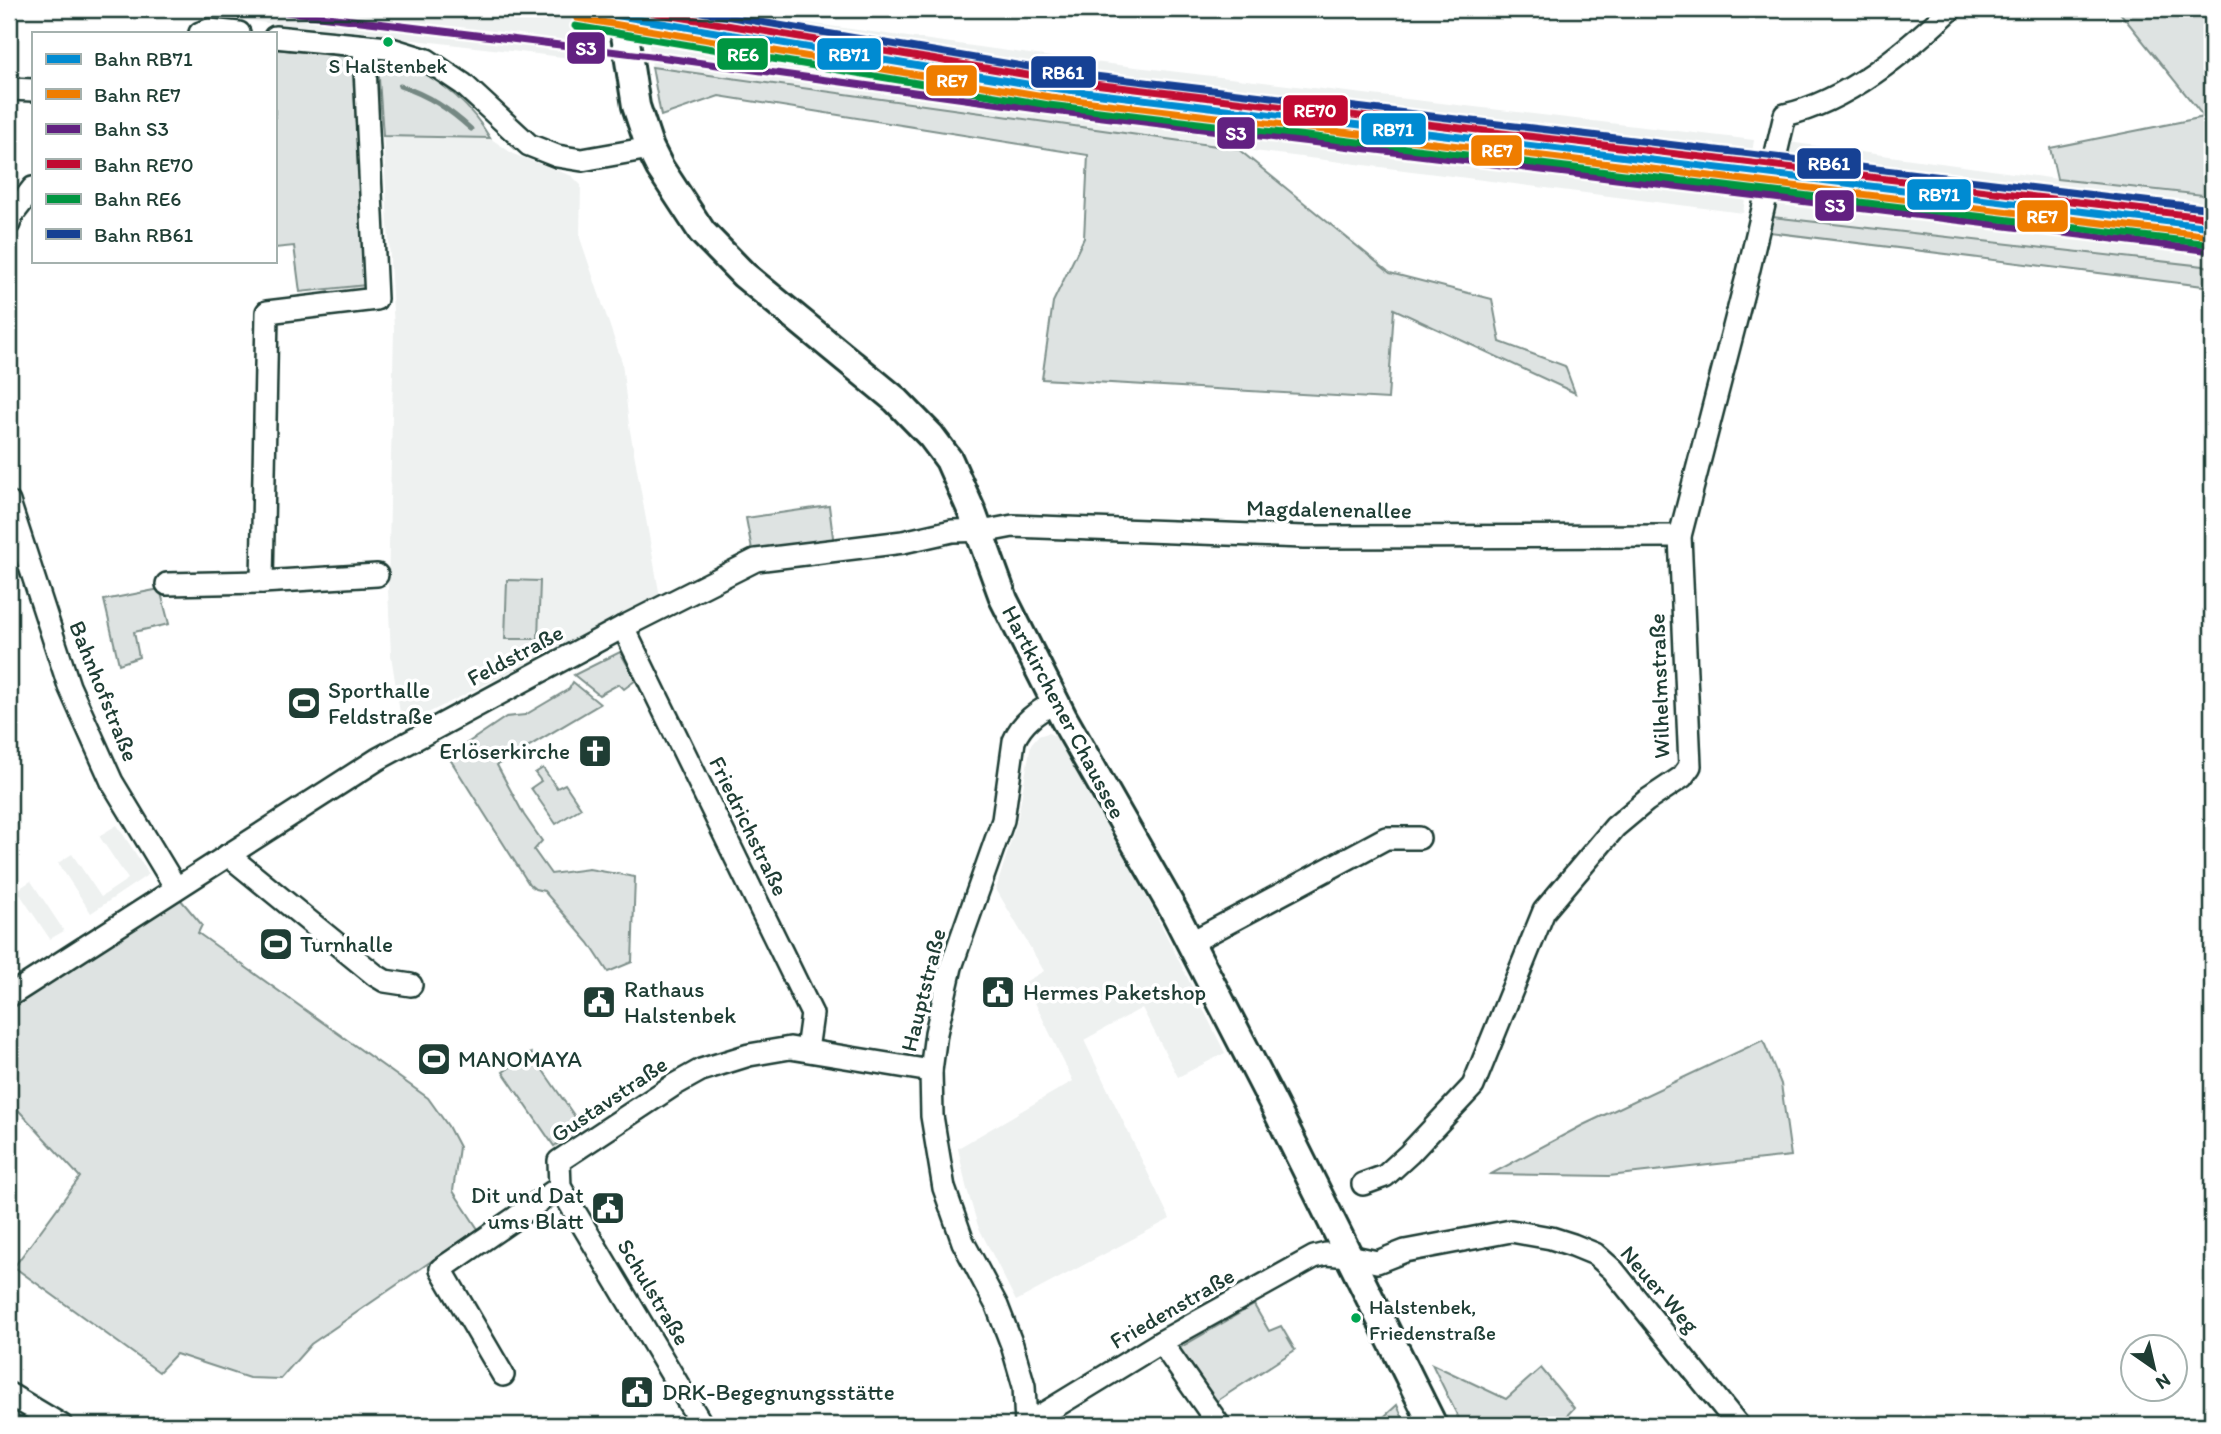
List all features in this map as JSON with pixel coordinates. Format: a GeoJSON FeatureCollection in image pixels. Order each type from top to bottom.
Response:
{"type":"FeatureCollection","features":[{"type":"Feature","properties":{"kind":"main road","name":"Hartkirchener Chaussee"},"geometry":{"type":"LineString","coordinates":[[621,9],[636,106],[650,148],[683,206],[702,232],[725,256],[896,400],[931,436],[956,474],[970,531],[1055,702],[1156,878],[1274,1105],[1433,1425]]}},
{"type":"Feature","properties":{"kind":"street","name":"Wilhelmstraße"},"geometry":{"type":"LineString","coordinates":[[1363,1184],[1385,1176],[1473,1086],[1544,911],[1615,827],[1646,801],[1682,777],[1690,766],[1680,536],[1748,273],[1785,115],[1806,110],[1879,69],[1916,41],[1951,9]]}},
{"type":"Feature","properties":{"kind":"street"},"geometry":{"type":"LineString","coordinates":[[203,32],[229,32]]}},
{"type":"Feature","properties":{"kind":"street"},"geometry":{"type":"LineString","coordinates":[[276,37],[388,48],[410,54],[444,69],[529,145],[557,156],[582,160],[650,148]]}},
{"type":"Feature","properties":{"kind":"street"},"geometry":{"type":"LineString","coordinates":[[262,582],[267,312],[376,299],[364,46]]}},
{"type":"Feature","properties":{"kind":"street"},"geometry":{"type":"LineString","coordinates":[[9,89],[32,90]]}},
{"type":"Feature","properties":{"kind":"street"},"geometry":{"type":"LineString","coordinates":[[9,224],[12,215],[32,189]]}},
{"type":"Feature","properties":{"kind":"street","name":"Bahnhofstraße"},"geometry":{"type":"LineString","coordinates":[[9,502],[69,686],[112,782],[176,888]]}},
{"type":"Feature","properties":{"kind":"street","name":"Magdalenenallee"},"geometry":{"type":"LineString","coordinates":[[970,531],[1042,526],[1304,537],[1680,536]]}},
{"type":"Feature","properties":{"kind":"street","name":"Feldstraße"},"geometry":{"type":"LineString","coordinates":[[9,996],[378,758],[623,627],[757,560],[970,531]]}},
{"type":"Feature","properties":{"kind":"street"},"geometry":{"type":"LineString","coordinates":[[167,584],[377,575]]}},
{"type":"Feature","properties":{"kind":"street","name":"Friedrichstraße"},"geometry":{"type":"LineString","coordinates":[[623,627],[812,1014],[807,1051]]}},
{"type":"Feature","properties":{"kind":"street","name":"Hauptstraße"},"geometry":{"type":"LineString","coordinates":[[1026,1425],[1024,1386],[1012,1345],[997,1306],[963,1242],[944,1188],[932,1116],[931,1070],[936,1033],[951,967],[1003,820],[1014,741],[1032,716],[1055,702]]}},
{"type":"Feature","properties":{"kind":"street"},"geometry":{"type":"LineString","coordinates":[[1189,943],[1386,838],[1419,838]]}},
{"type":"Feature","properties":{"kind":"street"},"geometry":{"type":"LineString","coordinates":[[228,855],[374,975],[385,981],[411,985]]}},
{"type":"Feature","properties":{"kind":"street","name":"Gustavstraße"},"geometry":{"type":"LineString","coordinates":[[560,1187],[559,1161],[657,1095],[701,1070],[720,1064],[749,1055],[790,1048],[931,1070]]}},
{"type":"Feature","properties":{"kind":"street"},"geometry":{"type":"LineString","coordinates":[[503,1375],[441,1269],[560,1187]]}},
{"type":"Feature","properties":{"kind":"street","name":"Schulstraße"},"geometry":{"type":"LineString","coordinates":[[560,1187],[702,1425]]}},
{"type":"Feature","properties":{"kind":"street","name":"Neuer Weg"},"geometry":{"type":"LineString","coordinates":[[1349,1256],[1377,1262],[1405,1251],[1511,1231],[1551,1238],[1595,1254],[1626,1285],[1738,1425]]}},
{"type":"Feature","properties":{"kind":"street","name":"Friedenstraße"},"geometry":{"type":"LineString","coordinates":[[1026,1425],[1161,1342],[1314,1257],[1326,1254],[1349,1256]]}},
{"type":"Feature","properties":{"kind":"street"},"geometry":{"type":"LineString","coordinates":[[1161,1342],[1219,1425]]}},
{"type":"Feature","properties":{"kind":"street"},"geometry":{"type":"LineString","coordinates":[[9,1394],[61,1425]]}},
{"type":"Feature","properties":{"kind":"shaded area"},"geometry":{"type":"Polygon","coordinates":[[[147,9],[599,9],[605,62],[147,9]]]}},
{"type":"Feature","properties":{"kind":"shaded area"},"geometry":{"type":"Polygon","coordinates":[[[644,9],[708,9],[1051,57],[1754,140],[1743,213],[1238,149],[652,67],[644,9]]]}},
{"type":"Feature","properties":{"kind":"shaded area"},"geometry":{"type":"Polygon","coordinates":[[[2117,9],[2212,9],[2212,196],[2057,179],[2050,148],[2204,117],[2117,9]]]}},
{"type":"Feature","properties":{"kind":"shaded area"},"geometry":{"type":"Polygon","coordinates":[[[276,49],[352,57],[366,285],[300,292],[294,246],[276,248],[276,49]]]}},
{"type":"Feature","properties":{"kind":"shaded area"},"geometry":{"type":"Polygon","coordinates":[[[378,64],[411,68],[435,80],[466,106],[490,138],[383,136],[378,64]]]}},
{"type":"Feature","properties":{"kind":"shaded area"},"geometry":{"type":"Polygon","coordinates":[[[652,67],[1238,149],[1390,273],[1492,299],[1500,342],[1565,366],[1575,393],[1394,309],[1388,399],[1042,379],[1053,302],[1084,238],[1088,155],[719,96],[661,116],[652,67]]]}},
{"type":"Feature","properties":{"kind":"shaded area"},"geometry":{"type":"Polygon","coordinates":[[[383,136],[490,138],[513,154],[572,176],[581,185],[580,238],[622,362],[629,425],[660,597],[402,726],[391,655],[388,590],[394,329],[383,136]]]}},
{"type":"Feature","properties":{"kind":"shaded area"},"geometry":{"type":"Polygon","coordinates":[[[1788,142],[2057,179],[2212,196],[2212,267],[1772,217],[1788,142]]]}},
{"type":"Feature","properties":{"kind":"shaded area"},"geometry":{"type":"Polygon","coordinates":[[[1772,217],[2212,267],[2212,287],[1769,232],[1772,217]]]}},
{"type":"Feature","properties":{"kind":"shaded area"},"geometry":{"type":"Polygon","coordinates":[[[829,506],[834,545],[753,555],[746,518],[829,506]]]}},
{"type":"Feature","properties":{"kind":"shaded area"},"geometry":{"type":"Polygon","coordinates":[[[507,580],[540,581],[538,639],[505,639],[507,580]]]}},
{"type":"Feature","properties":{"kind":"shaded area"},"geometry":{"type":"Polygon","coordinates":[[[160,589],[169,624],[134,632],[139,657],[119,664],[104,600],[160,589]]]}},
{"type":"Feature","properties":{"kind":"shaded area"},"geometry":{"type":"Polygon","coordinates":[[[620,652],[636,680],[624,689],[619,684],[599,695],[574,675],[620,652]]]}},
{"type":"Feature","properties":{"kind":"shaded area"},"geometry":{"type":"Polygon","coordinates":[[[573,682],[600,704],[497,765],[524,815],[542,841],[534,850],[551,874],[589,869],[635,877],[632,962],[608,972],[589,943],[544,891],[529,884],[448,756],[506,717],[525,715],[569,689],[573,682]]]}},
{"type":"Feature","properties":{"kind":"shaded area"},"geometry":{"type":"Polygon","coordinates":[[[1048,733],[1058,737],[1078,770],[1154,911],[1225,1053],[1178,1077],[1142,1008],[1084,1040],[1170,1219],[1016,1301],[978,1226],[958,1148],[1073,1081],[1025,982],[1044,971],[996,889],[1017,822],[1031,744],[1038,736],[1048,733]]]}},
{"type":"Feature","properties":{"kind":"shaded area"},"geometry":{"type":"Polygon","coordinates":[[[543,768],[557,788],[565,784],[581,808],[556,824],[531,788],[541,781],[535,773],[543,768]]]}},
{"type":"Feature","properties":{"kind":"shaded area"},"geometry":{"type":"Polygon","coordinates":[[[117,825],[149,874],[91,913],[58,863],[72,854],[101,897],[128,879],[99,836],[117,825]]]}},
{"type":"Feature","properties":{"kind":"shaded area"},"geometry":{"type":"Polygon","coordinates":[[[31,881],[64,931],[50,939],[17,890],[31,881]]]}},
{"type":"Feature","properties":{"kind":"shaded area"},"geometry":{"type":"Polygon","coordinates":[[[175,893],[202,925],[198,933],[428,1098],[459,1147],[453,1191],[478,1229],[311,1344],[280,1379],[249,1378],[176,1354],[159,1372],[14,1267],[80,1177],[9,1100],[9,996],[175,893]]]}},
{"type":"Feature","properties":{"kind":"shaded area"},"geometry":{"type":"Polygon","coordinates":[[[1763,1040],[1781,1084],[1791,1156],[1609,1176],[1491,1174],[1583,1125],[1763,1040]]]}},
{"type":"Feature","properties":{"kind":"shaded area"},"geometry":{"type":"Polygon","coordinates":[[[531,1053],[582,1127],[554,1146],[503,1072],[531,1053]]]}},
{"type":"Feature","properties":{"kind":"shaded area"},"geometry":{"type":"Polygon","coordinates":[[[1254,1305],[1269,1331],[1281,1326],[1295,1350],[1214,1403],[1176,1350],[1254,1305]]]}},
{"type":"Feature","properties":{"kind":"shaded area"},"geometry":{"type":"Polygon","coordinates":[[[1432,1364],[1506,1399],[1541,1368],[1574,1408],[1558,1425],[1462,1425],[1432,1364]]]}},
{"type":"Feature","properties":{"kind":"shaded area"},"geometry":{"type":"Polygon","coordinates":[[[1397,1405],[1406,1425],[1375,1425],[1397,1405]]]}},
{"type":"Feature","properties":{"kind":"waterway"},"geometry":{"type":"LineString","coordinates":[[400,86],[438,103],[471,129]]}},
{"type":"Feature","properties":{"kind":"rail line","name":"S3"},"geometry":{"type":"LineString","coordinates":[[261,9],[659,57],[1045,110],[2212,251]]}},
{"type":"Feature","properties":{"kind":"rail line","name":"RB71"},"geometry":{"type":"LineString","coordinates":[[578,9],[1051,88],[2212,227]]}},
{"type":"Feature","properties":{"kind":"rail line","name":"RE70"},"geometry":{"type":"LineString","coordinates":[[630,9],[1052,79],[2212,218]]}},
{"type":"Feature","properties":{"kind":"rail line","name":"RB61"},"geometry":{"type":"LineString","coordinates":[[683,9],[1053,71],[2212,209]]}},
{"type":"Feature","properties":{"kind":"rail line","name":"RE7"},"geometry":{"type":"LineString","coordinates":[[577,18],[1050,97],[2211,236]]}},
{"type":"Feature","properties":{"kind":"rail line","name":"RE6"},"geometry":{"type":"LineString","coordinates":[[575,26],[1049,105],[2210,244]]}},
{"type":"Feature","properties":{"kind":"place","name":"S Halstenbek"},"geometry":{"type":"Point","coordinates":[388,42]}},
{"type":"Feature","properties":{"kind":"place","name":"Sporthalle Feldstraße"},"geometry":{"type":"Point","coordinates":[304,703]}},
{"type":"Feature","properties":{"kind":"place","name":"Erlöserkirche"},"geometry":{"type":"Point","coordinates":[595,751]}},
{"type":"Feature","properties":{"kind":"place","name":"Turnhalle"},"geometry":{"type":"Point","coordinates":[276,944]}},
{"type":"Feature","properties":{"kind":"place","name":"Hermes Paketshop"},"geometry":{"type":"Point","coordinates":[998,992]}},
{"type":"Feature","properties":{"kind":"place","name":"Rathaus Halstenbek"},"geometry":{"type":"Point","coordinates":[599,1002]}},
{"type":"Feature","properties":{"kind":"place","name":"MANOMAYA"},"geometry":{"type":"Point","coordinates":[434,1059]}},
{"type":"Feature","properties":{"kind":"place","name":"Dit und Dat ums Blatt"},"geometry":{"type":"Point","coordinates":[608,1208]}},
{"type":"Feature","properties":{"kind":"place","name":"Halstenbek, Friedenstraße"},"geometry":{"type":"Point","coordinates":[1356,1318]}},
{"type":"Feature","properties":{"kind":"place","name":"DRK-Begegnungsstätte"},"geometry":{"type":"Point","coordinates":[637,1392]}}]}
